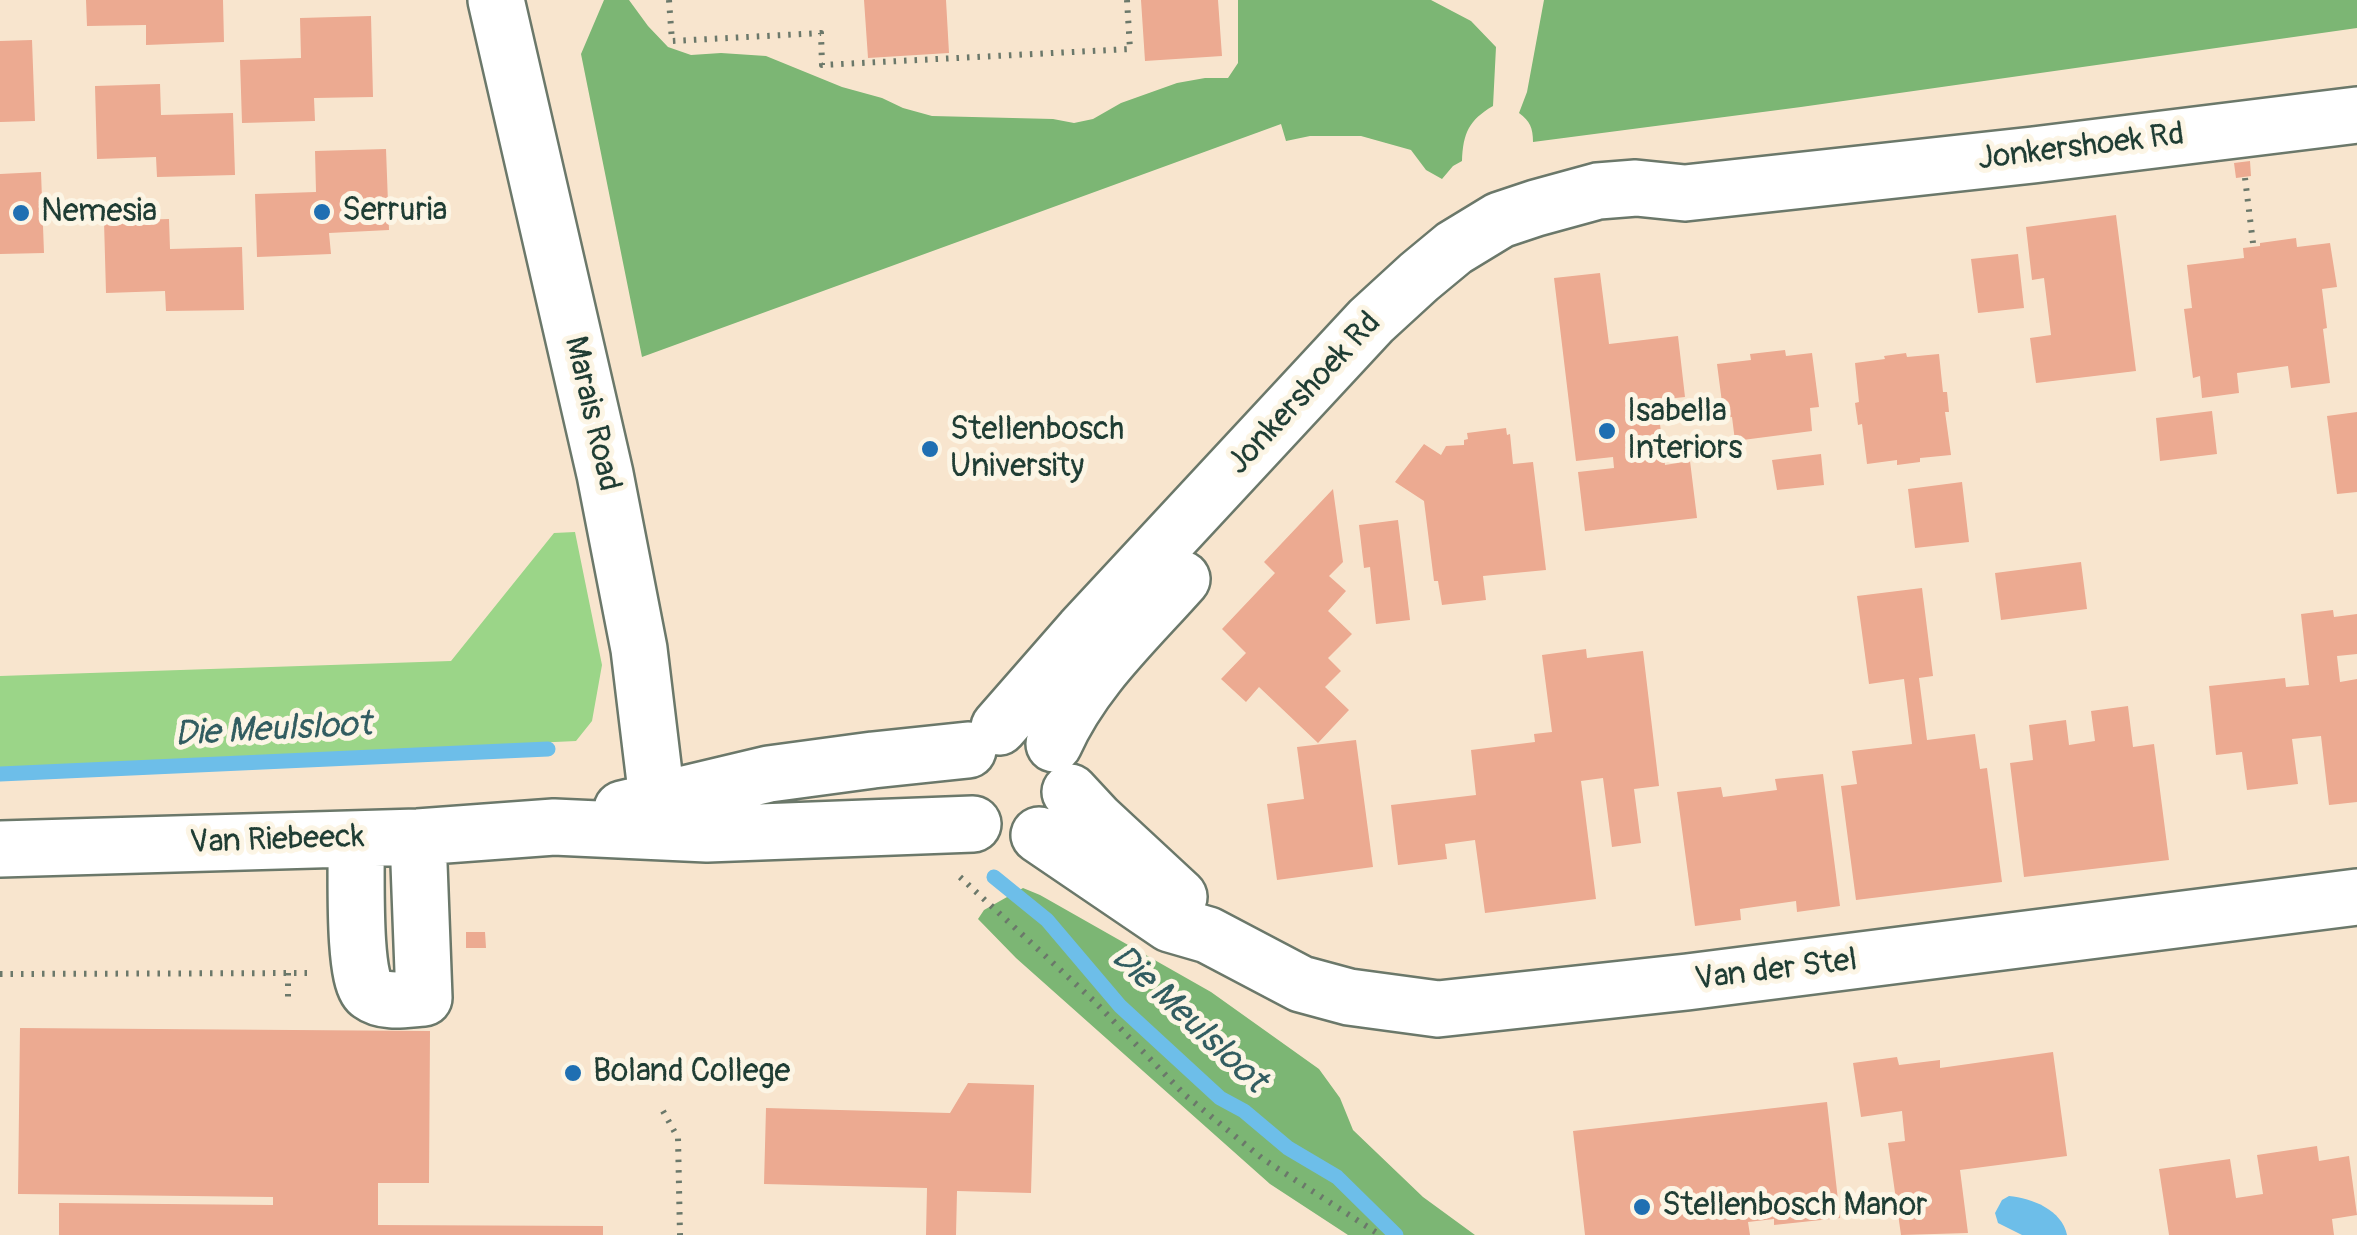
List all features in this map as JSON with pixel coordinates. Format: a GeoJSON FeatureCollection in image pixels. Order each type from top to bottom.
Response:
{"type":"FeatureCollection","features":[{"type":"Feature","properties":{"kind":"street","name":"Marais Road"},"geometry":{"type":"LineString","coordinates":[[496,0],[606,474],[639,650],[659,816]]}},
{"type":"Feature","properties":{"kind":"street","name":"Jonkershoek Rd"},"geometry":{"type":"LineString","coordinates":[[1062,768],[1067,715],[1095,675],[1312,433],[1440,299],[1502,251],[1584,218],[1640,208],[1686,193],[2357,115]]}},
{"type":"Feature","properties":{"kind":"street","name":"Jonkershoek Rd"},"geometry":{"type":"LineString","coordinates":[[984,739],[1371,321],[1454,248],[1500,220],[1598,191],[1636,188],[1686,193]]}},
{"type":"Feature","properties":{"kind":"street"},"geometry":{"type":"LineString","coordinates":[[1023,728],[1040,734],[1062,768],[1065,809],[1039,835],[1022,840],[988,835],[965,845],[964,812],[957,780],[960,764],[984,739],[1023,728]]}},
{"type":"Feature","properties":{"kind":"street","name":"Van Riebeeck"},"geometry":{"type":"LineString","coordinates":[[0,849],[418,836],[659,816],[769,774],[984,739]]}},
{"type":"Feature","properties":{"kind":"street","name":"Van der Stel"},"geometry":{"type":"LineString","coordinates":[[1062,768],[1096,820],[1190,906],[1208,935]]}},
{"type":"Feature","properties":{"kind":"street","name":"Van Riebeeck"},"geometry":{"type":"LineString","coordinates":[[659,816],[721,834],[965,845]]}},
{"type":"Feature","properties":{"kind":"street","name":"Van der Stel"},"geometry":{"type":"LineString","coordinates":[[1039,835],[1170,924],[1208,935],[1302,984],[1349,997],[1438,1009],[1688,982],[2357,897]]}},
{"type":"Feature","properties":{"kind":"street"},"geometry":{"type":"LineString","coordinates":[[356,839],[358,962],[362,986],[386,1000],[424,998],[418,836]]}},
{"type":"Feature","properties":{"kind":"path"},"geometry":{"type":"LineString","coordinates":[[669,0],[672,41],[821,33],[822,65],[1130,49],[1127,0]]}},
{"type":"Feature","properties":{"kind":"path"},"geometry":{"type":"LineString","coordinates":[[2245,177],[2253,244]]}},
{"type":"Feature","properties":{"kind":"path"},"geometry":{"type":"LineString","coordinates":[[965,845],[959,876],[1094,1001],[1186,1095],[1263,1159],[1380,1235]]}},
{"type":"Feature","properties":{"kind":"path"},"geometry":{"type":"LineString","coordinates":[[288,973],[288,1004]]}},
{"type":"Feature","properties":{"kind":"path"},"geometry":{"type":"LineString","coordinates":[[0,974],[319,973]]}},
{"type":"Feature","properties":{"kind":"path"},"geometry":{"type":"LineString","coordinates":[[664,1111],[678,1138],[680,1235]]}},
{"type":"Feature","properties":{"kind":"green space"},"geometry":{"type":"Polygon","coordinates":[[[604,0],[629,0],[668,47],[691,55],[766,56],[842,87],[932,116],[1074,123],[1093,119],[1121,103],[1177,83],[1228,78],[1238,63],[1238,0],[1431,0],[1471,21],[1496,47],[1493,106],[1473,122],[1466,135],[1462,161],[1442,179],[1426,170],[1411,150],[1361,136],[1310,136],[1286,141],[1281,124],[642,357],[581,54],[604,0]]]}},
{"type":"Feature","properties":{"kind":"green space"},"geometry":{"type":"Polygon","coordinates":[[[1544,0],[2357,0],[2357,28],[1533,142],[1530,125],[1519,113],[1527,92],[1544,0]]]}},
{"type":"Feature","properties":{"kind":"green space"},"geometry":{"type":"Polygon","coordinates":[[[575,532],[602,665],[592,721],[576,741],[0,768],[0,676],[451,661],[554,533],[575,532]]]}},
{"type":"Feature","properties":{"kind":"green space"},"geometry":{"type":"Polygon","coordinates":[[[1023,888],[1211,992],[1319,1069],[1340,1098],[1353,1130],[1423,1197],[1475,1235],[1348,1235],[1270,1184],[1016,958],[978,919],[984,910],[1023,888]]]}},
{"type":"Feature","properties":{"kind":"water"},"geometry":{"type":"Polygon","coordinates":[[[2009,1196],[2027,1199],[2053,1212],[2067,1235],[2022,1235],[1998,1223],[1995,1213],[2009,1196]]]}},
{"type":"Feature","properties":{"kind":"building"},"geometry":{"type":"Polygon","coordinates":[[[86,0],[223,0],[224,42],[146,45],[146,25],[87,26],[86,0]]]}},
{"type":"Feature","properties":{"kind":"building"},"geometry":{"type":"Polygon","coordinates":[[[864,0],[946,0],[949,53],[868,58],[864,0]]]}},
{"type":"Feature","properties":{"kind":"building"},"geometry":{"type":"Polygon","coordinates":[[[1141,0],[1218,0],[1222,56],[1145,61],[1141,0]]]}},
{"type":"Feature","properties":{"kind":"building","name":"Serruria"},"geometry":{"type":"Polygon","coordinates":[[[371,16],[373,97],[314,98],[315,121],[242,123],[240,60],[301,58],[300,18],[371,16]]]}},
{"type":"Feature","properties":{"kind":"building","name":"Nemesia"},"geometry":{"type":"Polygon","coordinates":[[[32,40],[35,121],[0,122],[0,41],[32,40]]]}},
{"type":"Feature","properties":{"kind":"building"},"geometry":{"type":"Polygon","coordinates":[[[160,84],[161,115],[233,113],[235,175],[157,177],[156,157],[97,159],[95,86],[160,84]]]}},
{"type":"Feature","properties":{"kind":"building","name":"Serruria"},"geometry":{"type":"Polygon","coordinates":[[[386,149],[389,230],[329,233],[331,254],[257,257],[255,194],[316,192],[315,151],[386,149]]]}},
{"type":"Feature","properties":{"kind":"building"},"geometry":{"type":"Polygon","coordinates":[[[2250,161],[2251,176],[2236,178],[2234,163],[2250,161]]]}},
{"type":"Feature","properties":{"kind":"building","name":"Nemesia"},"geometry":{"type":"Polygon","coordinates":[[[41,172],[44,253],[0,254],[0,174],[41,172]]]}},
{"type":"Feature","properties":{"kind":"building"},"geometry":{"type":"Polygon","coordinates":[[[2116,215],[2136,371],[2036,383],[2030,338],[2051,335],[2044,278],[2032,280],[2026,227],[2116,215]]]}},
{"type":"Feature","properties":{"kind":"building"},"geometry":{"type":"Polygon","coordinates":[[[169,219],[170,249],[242,247],[244,310],[166,311],[165,291],[106,293],[104,221],[169,219]]]}},
{"type":"Feature","properties":{"kind":"building"},"geometry":{"type":"Polygon","coordinates":[[[2296,238],[2297,247],[2330,243],[2337,287],[2322,289],[2330,383],[2291,388],[2288,366],[2237,373],[2239,393],[2202,398],[2200,376],[2193,378],[2184,309],[2192,308],[2187,265],[2244,258],[2243,248],[2296,238]]]}},
{"type":"Feature","properties":{"kind":"building"},"geometry":{"type":"Polygon","coordinates":[[[2018,254],[2024,308],[1978,313],[1971,259],[2018,254]]]}},
{"type":"Feature","properties":{"kind":"building"},"geometry":{"type":"Polygon","coordinates":[[[1600,273],[1609,344],[1678,336],[1685,397],[1657,400],[1665,465],[1690,461],[1697,518],[1585,531],[1578,472],[1614,468],[1613,457],[1576,461],[1554,278],[1600,273]]]}},
{"type":"Feature","properties":{"kind":"building"},"geometry":{"type":"Polygon","coordinates":[[[1785,350],[1786,356],[1812,353],[1819,407],[1810,408],[1812,431],[1735,441],[1732,417],[1724,418],[1717,364],[1751,360],[1750,354],[1785,350]]]}},
{"type":"Feature","properties":{"kind":"building"},"geometry":{"type":"Polygon","coordinates":[[[1906,353],[1907,357],[1939,354],[1943,392],[1947,392],[1949,412],[1945,412],[1951,455],[1897,465],[1897,460],[1867,464],[1855,403],[1859,402],[1855,363],[1906,353]]]}},
{"type":"Feature","properties":{"kind":"building"},"geometry":{"type":"Polygon","coordinates":[[[2212,411],[2217,454],[2160,461],[2156,418],[2212,411]]]}},
{"type":"Feature","properties":{"kind":"building"},"geometry":{"type":"Polygon","coordinates":[[[2357,412],[2357,492],[2337,494],[2327,416],[2357,412]]]}},
{"type":"Feature","properties":{"kind":"building"},"geometry":{"type":"Polygon","coordinates":[[[1506,428],[1513,464],[1533,462],[1546,570],[1483,576],[1486,600],[1442,605],[1438,581],[1434,581],[1424,501],[1395,482],[1424,444],[1441,455],[1446,446],[1464,445],[1467,433],[1506,428]]]}},
{"type":"Feature","properties":{"kind":"building"},"geometry":{"type":"Polygon","coordinates":[[[1821,454],[1824,485],[1777,490],[1772,460],[1821,454]]]}},
{"type":"Feature","properties":{"kind":"building"},"geometry":{"type":"Polygon","coordinates":[[[1962,482],[1969,542],[1915,548],[1908,489],[1962,482]]]}},
{"type":"Feature","properties":{"kind":"building"},"geometry":{"type":"Polygon","coordinates":[[[1333,489],[1343,562],[1329,576],[1346,591],[1328,611],[1352,634],[1328,658],[1341,671],[1325,687],[1349,710],[1318,743],[1259,687],[1246,702],[1221,679],[1246,653],[1222,629],[1275,573],[1264,562],[1333,489]]]}},
{"type":"Feature","properties":{"kind":"building"},"geometry":{"type":"Polygon","coordinates":[[[1398,520],[1410,620],[1376,624],[1370,567],[1364,568],[1359,525],[1398,520]]]}},
{"type":"Feature","properties":{"kind":"building"},"geometry":{"type":"Polygon","coordinates":[[[2081,562],[2087,609],[2001,620],[1995,573],[2081,562]]]}},
{"type":"Feature","properties":{"kind":"building"},"geometry":{"type":"Polygon","coordinates":[[[1922,588],[1933,676],[1919,678],[1927,740],[1975,734],[1980,769],[1987,768],[2002,882],[1856,900],[1841,786],[1857,784],[1852,751],[1912,744],[1904,679],[1869,684],[1857,596],[1922,588]]]}},
{"type":"Feature","properties":{"kind":"building"},"geometry":{"type":"Polygon","coordinates":[[[2333,610],[2334,617],[2357,614],[2357,654],[2337,656],[2340,682],[2357,679],[2357,802],[2329,805],[2321,736],[2292,739],[2298,784],[2247,790],[2242,752],[2216,755],[2209,686],[2285,678],[2286,687],[2309,685],[2301,614],[2333,610]]]}},
{"type":"Feature","properties":{"kind":"building"},"geometry":{"type":"Polygon","coordinates":[[[1586,649],[1587,658],[1643,651],[1659,786],[1634,789],[1641,843],[1612,847],[1603,778],[1581,781],[1596,899],[1485,913],[1475,840],[1445,844],[1447,859],[1398,865],[1391,805],[1476,795],[1471,750],[1535,742],[1534,734],[1552,732],[1542,655],[1586,649]]]}},
{"type":"Feature","properties":{"kind":"building"},"geometry":{"type":"Polygon","coordinates":[[[2128,706],[2133,747],[2154,744],[2169,860],[2024,877],[2010,763],[2033,760],[2029,725],[2066,720],[2069,745],[2095,741],[2091,711],[2128,706]]]}},
{"type":"Feature","properties":{"kind":"building"},"geometry":{"type":"Polygon","coordinates":[[[1356,740],[1373,867],[1277,880],[1267,804],[1304,799],[1297,747],[1356,740]]]}},
{"type":"Feature","properties":{"kind":"building"},"geometry":{"type":"Polygon","coordinates":[[[1823,774],[1840,906],[1797,912],[1796,901],[1740,909],[1741,920],[1695,926],[1677,792],[1721,787],[1723,797],[1777,790],[1775,779],[1823,774]]]}},
{"type":"Feature","properties":{"kind":"building"},"geometry":{"type":"Polygon","coordinates":[[[466,932],[485,932],[486,948],[466,948],[466,932]]]}},
{"type":"Feature","properties":{"kind":"building"},"geometry":{"type":"Polygon","coordinates":[[[20,1028],[430,1031],[429,1183],[378,1183],[378,1225],[603,1226],[603,1235],[59,1235],[59,1203],[273,1205],[273,1197],[18,1194],[20,1028]]]}},
{"type":"Feature","properties":{"kind":"building"},"geometry":{"type":"Polygon","coordinates":[[[2053,1052],[2067,1156],[1960,1170],[1968,1233],[1901,1235],[1888,1143],[1905,1141],[1902,1111],[1861,1117],[1853,1063],[1897,1057],[1899,1065],[1940,1060],[1940,1068],[2053,1052]]]}},
{"type":"Feature","properties":{"kind":"building"},"geometry":{"type":"Polygon","coordinates":[[[968,1083],[1034,1085],[1031,1193],[957,1191],[956,1235],[926,1235],[927,1188],[764,1184],[766,1108],[950,1113],[968,1083]]]}},
{"type":"Feature","properties":{"kind":"building"},"geometry":{"type":"Polygon","coordinates":[[[1827,1102],[1840,1218],[1774,1225],[1774,1219],[1748,1222],[1750,1235],[1585,1235],[1573,1131],[1827,1102]]]}},
{"type":"Feature","properties":{"kind":"building"},"geometry":{"type":"Polygon","coordinates":[[[2317,1146],[2319,1161],[2349,1156],[2357,1215],[2332,1219],[2334,1235],[2169,1235],[2159,1169],[2230,1159],[2236,1198],[2263,1194],[2257,1155],[2317,1146]]]}},
{"type":"Feature","properties":{"kind":"waterway","name":"Die Meulsloot"},"geometry":{"type":"LineString","coordinates":[[0,774],[548,749]]}},
{"type":"Feature","properties":{"kind":"waterway","name":"Die Meulsloot"},"geometry":{"type":"LineString","coordinates":[[994,877],[1047,920],[1120,1006],[1220,1098],[1244,1111],[1288,1148],[1337,1177],[1396,1235]]}},
{"type":"Feature","properties":{"kind":"place","name":"Serruria"},"geometry":{"type":"Point","coordinates":[322,212]}},
{"type":"Feature","properties":{"kind":"place","name":"Nemesia"},"geometry":{"type":"Point","coordinates":[21,213]}},
{"type":"Feature","properties":{"kind":"place","name":"Isabella Interiors"},"geometry":{"type":"Point","coordinates":[1607,431]}},
{"type":"Feature","properties":{"kind":"place","name":"Stellenbosch University"},"geometry":{"type":"Point","coordinates":[930,449]}},
{"type":"Feature","properties":{"kind":"place","name":"Boland College"},"geometry":{"type":"Point","coordinates":[573,1073]}},
{"type":"Feature","properties":{"kind":"place","name":"Stellenbosch Manor"},"geometry":{"type":"Point","coordinates":[1642,1207]}}]}
